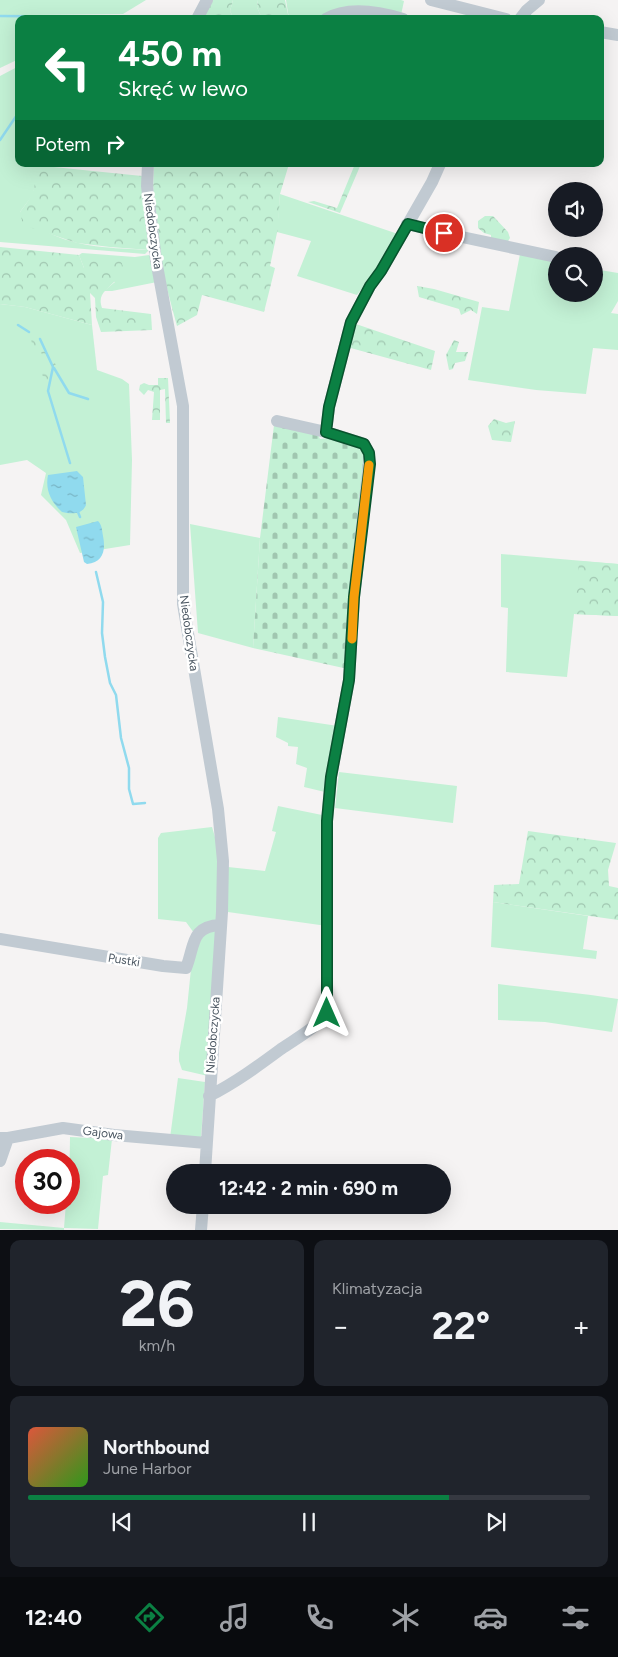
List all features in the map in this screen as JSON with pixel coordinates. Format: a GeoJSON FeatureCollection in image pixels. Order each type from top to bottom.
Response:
{"type":"FeatureCollection","features":[{"type":"Feature","properties":{"kind":"street"},"geometry":{"type":"LineString","coordinates":[[199,15],[207,0]]}},
{"type":"Feature","properties":{"kind":"street"},"geometry":{"type":"LineString","coordinates":[[431,0],[489,15]]}},
{"type":"Feature","properties":{"kind":"street"},"geometry":{"type":"LineString","coordinates":[[523,15],[539,0]]}},
{"type":"Feature","properties":{"kind":"street"},"geometry":{"type":"LineString","coordinates":[[332,15],[356,12],[391,15]]}},
{"type":"Feature","properties":{"kind":"street"},"geometry":{"type":"LineString","coordinates":[[604,33],[618,35]]}},
{"type":"Feature","properties":{"kind":"street","name":"Niedobczycka"},"geometry":{"type":"LineString","coordinates":[[148,167],[147,186],[156,260],[183,406],[183,604],[218,809],[223,861],[221,925],[205,1164]]}},
{"type":"Feature","properties":{"kind":"street"},"geometry":{"type":"LineString","coordinates":[[326,432],[329,407],[351,322],[370,286],[381,271],[432,182],[439,167]]}},
{"type":"Feature","properties":{"kind":"street"},"geometry":{"type":"LineString","coordinates":[[408,224],[548,255]]}},
{"type":"Feature","properties":{"kind":"street"},"geometry":{"type":"LineString","coordinates":[[209,1099],[306,1032],[321,1021],[327,1013],[327,821],[331,777],[349,680],[354,597],[370,464],[369,453],[364,444],[326,432],[277,421]]}},
{"type":"Feature","properties":{"kind":"street","name":"Pustki"},"geometry":{"type":"LineString","coordinates":[[0,939],[163,966],[186,968],[194,939],[200,931],[205,926],[221,925]]}},
{"type":"Feature","properties":{"kind":"street","name":"Gajowa"},"geometry":{"type":"LineString","coordinates":[[4,1138],[63,1128],[114,1135],[206,1143]]}},
{"type":"Feature","properties":{"kind":"street"},"geometry":{"type":"LineString","coordinates":[[0,1161],[4,1138]]}},
{"type":"Feature","properties":{"kind":"street"},"geometry":{"type":"LineString","coordinates":[[202,1230],[203,1214]]}},
{"type":"Feature","properties":{"kind":"green space"},"geometry":{"type":"Polygon","coordinates":[[[0,0],[146,0],[123,14],[15,15],[15,61],[0,68],[0,0]]]}},
{"type":"Feature","properties":{"kind":"green space"},"geometry":{"type":"Polygon","coordinates":[[[212,0],[233,0],[230,11],[232,15],[204,15],[212,0]]]}},
{"type":"Feature","properties":{"kind":"green space"},"geometry":{"type":"Polygon","coordinates":[[[233,0],[258,0],[257,7],[260,15],[232,15],[230,11],[233,0]]]}},
{"type":"Feature","properties":{"kind":"green space"},"geometry":{"type":"Polygon","coordinates":[[[258,0],[285,0],[288,15],[260,15],[257,7],[258,0]]]}},
{"type":"Feature","properties":{"kind":"green space"},"geometry":{"type":"Polygon","coordinates":[[[286,0],[404,1],[401,15],[288,15],[286,0]]]}},
{"type":"Feature","properties":{"kind":"green space"},"geometry":{"type":"Polygon","coordinates":[[[15,68],[15,167],[35,167],[37,180],[32,196],[20,212],[35,225],[57,237],[96,246],[149,250],[145,254],[0,242],[0,76],[15,68]]]}},
{"type":"Feature","properties":{"kind":"green space"},"geometry":{"type":"Polygon","coordinates":[[[34,167],[54,167],[142,176],[149,250],[77,243],[23,225],[20,212],[33,190],[34,167]]]}},
{"type":"Feature","properties":{"kind":"green space"},"geometry":{"type":"Polygon","coordinates":[[[154,167],[288,167],[280,194],[278,228],[270,266],[275,268],[264,312],[202,295],[197,315],[177,326],[158,246],[153,185],[154,167]]]}},
{"type":"Feature","properties":{"kind":"green space"},"geometry":{"type":"Polygon","coordinates":[[[354,167],[360,167],[340,213],[308,202],[314,201],[337,208],[354,167]]]}},
{"type":"Feature","properties":{"kind":"green space"},"geometry":{"type":"Polygon","coordinates":[[[280,194],[398,234],[385,259],[357,295],[297,276],[311,241],[277,232],[280,194]]]}},
{"type":"Feature","properties":{"kind":"green space"},"geometry":{"type":"Polygon","coordinates":[[[485,216],[493,216],[508,232],[510,238],[506,244],[491,239],[491,235],[484,233],[478,228],[478,221],[485,216]]]}},
{"type":"Feature","properties":{"kind":"green space"},"geometry":{"type":"Polygon","coordinates":[[[0,247],[79,255],[84,268],[89,256],[121,260],[123,267],[120,274],[102,296],[102,308],[151,314],[152,330],[101,332],[96,317],[95,298],[90,293],[92,325],[25,307],[0,304],[0,247]]]}},
{"type":"Feature","properties":{"kind":"green space"},"geometry":{"type":"Polygon","coordinates":[[[82,253],[135,257],[149,255],[157,282],[104,291],[115,282],[84,268],[79,255],[82,253]]]}},
{"type":"Feature","properties":{"kind":"green space"},"geometry":{"type":"Polygon","coordinates":[[[520,254],[548,259],[548,302],[603,302],[603,270],[618,273],[618,301],[611,313],[618,314],[618,350],[593,348],[586,394],[536,390],[468,380],[482,307],[509,311],[520,254]]]}},
{"type":"Feature","properties":{"kind":"green space"},"geometry":{"type":"Polygon","coordinates":[[[417,286],[479,302],[477,314],[471,310],[461,315],[459,309],[419,297],[417,286]]]}},
{"type":"Feature","properties":{"kind":"green space"},"geometry":{"type":"Polygon","coordinates":[[[0,304],[25,307],[92,325],[97,370],[122,379],[129,384],[132,460],[130,545],[80,553],[66,520],[41,495],[46,473],[27,460],[0,465],[0,304]]]}},
{"type":"Feature","properties":{"kind":"green space"},"geometry":{"type":"Polygon","coordinates":[[[353,323],[435,351],[431,370],[347,347],[353,323]]]}},
{"type":"Feature","properties":{"kind":"green space"},"geometry":{"type":"Polygon","coordinates":[[[38,335],[42,338],[60,373],[52,382],[46,383],[41,370],[43,356],[39,349],[32,345],[31,338],[38,335]]]}},
{"type":"Feature","properties":{"kind":"green space"},"geometry":{"type":"Polygon","coordinates":[[[454,340],[459,342],[456,352],[468,352],[465,361],[455,363],[453,369],[449,370],[446,355],[454,340]]]}},
{"type":"Feature","properties":{"kind":"green space"},"geometry":{"type":"Polygon","coordinates":[[[158,378],[168,378],[170,423],[166,423],[165,389],[160,390],[160,420],[152,420],[154,392],[148,390],[144,395],[139,390],[140,385],[144,383],[158,385],[158,378]]]}},
{"type":"Feature","properties":{"kind":"green space"},"geometry":{"type":"Polygon","coordinates":[[[494,419],[506,423],[515,421],[511,442],[492,440],[488,426],[494,419]]]}},
{"type":"Feature","properties":{"kind":"green space"},"geometry":{"type":"Polygon","coordinates":[[[274,425],[318,434],[320,439],[330,438],[363,449],[367,459],[348,669],[253,648],[260,538],[274,425]]]}},
{"type":"Feature","properties":{"kind":"green space"},"geometry":{"type":"Polygon","coordinates":[[[190,524],[260,538],[253,648],[198,633],[190,524]]]}},
{"type":"Feature","properties":{"kind":"green space"},"geometry":{"type":"Polygon","coordinates":[[[501,554],[618,564],[618,616],[574,614],[567,677],[506,672],[508,608],[501,607],[501,554]]]}},
{"type":"Feature","properties":{"kind":"green space"},"geometry":{"type":"Polygon","coordinates":[[[579,561],[618,564],[618,616],[574,614],[579,561]]]}},
{"type":"Feature","properties":{"kind":"green space"},"geometry":{"type":"Polygon","coordinates":[[[278,717],[338,726],[325,792],[304,787],[307,768],[296,764],[298,747],[288,746],[288,743],[276,737],[278,717]]]}},
{"type":"Feature","properties":{"kind":"green space"},"geometry":{"type":"Polygon","coordinates":[[[339,772],[457,786],[453,823],[335,808],[339,772]]]}},
{"type":"Feature","properties":{"kind":"green space"},"geometry":{"type":"Polygon","coordinates":[[[278,806],[322,815],[327,926],[228,912],[228,867],[265,871],[276,832],[272,831],[278,806]]]}},
{"type":"Feature","properties":{"kind":"green space"},"geometry":{"type":"Polygon","coordinates":[[[212,827],[218,847],[218,921],[194,933],[186,922],[158,919],[158,838],[161,833],[212,827]]]}},
{"type":"Feature","properties":{"kind":"green space"},"geometry":{"type":"Polygon","coordinates":[[[528,831],[616,843],[608,870],[609,886],[618,888],[618,920],[493,902],[494,885],[519,884],[528,831]]]}},
{"type":"Feature","properties":{"kind":"green space"},"geometry":{"type":"Polygon","coordinates":[[[493,902],[588,916],[583,949],[597,951],[596,959],[491,947],[493,902]]]}},
{"type":"Feature","properties":{"kind":"green space"},"geometry":{"type":"Polygon","coordinates":[[[216,930],[208,1076],[182,1070],[179,1053],[195,952],[205,932],[216,930]]]}},
{"type":"Feature","properties":{"kind":"green space"},"geometry":{"type":"Polygon","coordinates":[[[498,984],[618,999],[612,1032],[545,1022],[498,1020],[498,984]]]}},
{"type":"Feature","properties":{"kind":"green space"},"geometry":{"type":"Polygon","coordinates":[[[178,1078],[205,1082],[201,1138],[170,1138],[178,1078]]]}},
{"type":"Feature","properties":{"kind":"green space"},"geometry":{"type":"Polygon","coordinates":[[[70,1137],[112,1139],[108,1175],[103,1176],[98,1229],[64,1228],[65,1214],[80,1214],[80,1149],[70,1149],[70,1137]]]}},
{"type":"Feature","properties":{"kind":"green space"},"geometry":{"type":"Polygon","coordinates":[[[0,1222],[64,1228],[64,1230],[0,1229],[0,1222]]]}},
{"type":"Feature","properties":{"kind":"water"},"geometry":{"type":"Polygon","coordinates":[[[77,471],[83,477],[86,505],[79,512],[62,512],[50,495],[47,486],[48,475],[77,471]]]}},
{"type":"Feature","properties":{"kind":"water"},"geometry":{"type":"Polygon","coordinates":[[[98,521],[104,541],[102,555],[97,561],[87,564],[84,562],[76,527],[98,521]]]}},
{"type":"Feature","properties":{"kind":"waterway"},"geometry":{"type":"LineString","coordinates":[[0,16],[15,16]]}},
{"type":"Feature","properties":{"kind":"waterway"},"geometry":{"type":"LineString","coordinates":[[0,140],[15,118]]}},
{"type":"Feature","properties":{"kind":"waterway"},"geometry":{"type":"LineString","coordinates":[[18,325],[29,332]]}},
{"type":"Feature","properties":{"kind":"waterway"},"geometry":{"type":"LineString","coordinates":[[40,339],[53,367],[48,391],[70,463]]}},
{"type":"Feature","properties":{"kind":"waterway"},"geometry":{"type":"LineString","coordinates":[[54,368],[69,393],[88,399]]}},
{"type":"Feature","properties":{"kind":"waterway"},"geometry":{"type":"LineString","coordinates":[[78,512],[80,517]]}},
{"type":"Feature","properties":{"kind":"waterway"},"geometry":{"type":"LineString","coordinates":[[96,572],[103,602],[102,633],[105,657],[110,683],[116,695],[121,738],[129,768],[129,789],[133,804],[145,803]]}},
{"type":"Feature","properties":{"kind":"slow traffic"},"geometry":{"type":"LineString","coordinates":[[352,639],[354,597],[369,465]]}},
{"type":"Feature","properties":{"kind":"route"},"geometry":{"type":"LineString","coordinates":[[327,1013],[327,821],[331,777],[349,680],[354,597],[370,464],[369,453],[364,444],[326,432],[329,407],[351,322],[370,286],[381,271],[408,224],[444,233]]}}]}
